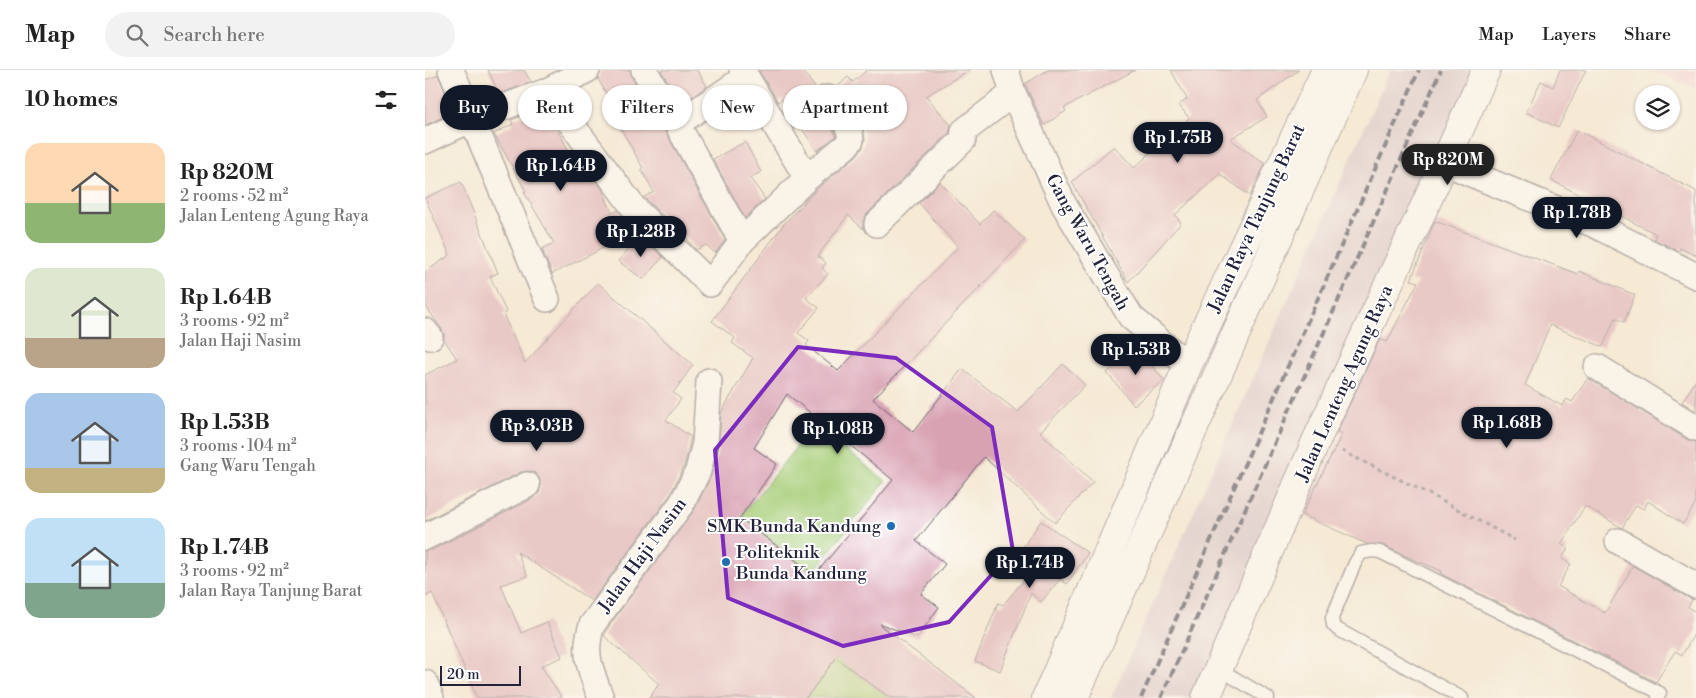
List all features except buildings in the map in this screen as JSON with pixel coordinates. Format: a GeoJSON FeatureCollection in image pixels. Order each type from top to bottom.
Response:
{"type":"FeatureCollection","features":[{"type":"Feature","properties":{"kind":"main road","name":"Jalan Raya Tanjung Barat"},"geometry":{"type":"LineString","coordinates":[[1046,698],[1188,365],[1325,70]]}},
{"type":"Feature","properties":{"kind":"main road"},"geometry":{"type":"LineString","coordinates":[[1074,698],[1353,70]]}},
{"type":"Feature","properties":{"kind":"main road","name":"Jalan Lenteng Agung Raya"},"geometry":{"type":"LineString","coordinates":[[1206,698],[1317,440],[1445,162],[1485,70]]}},
{"type":"Feature","properties":{"kind":"street"},"geometry":{"type":"LineString","coordinates":[[451,70],[457,85]]}},
{"type":"Feature","properties":{"kind":"street"},"geometry":{"type":"LineString","coordinates":[[558,85],[587,70]]}},
{"type":"Feature","properties":{"kind":"street"},"geometry":{"type":"LineString","coordinates":[[644,70],[653,85]]}},
{"type":"Feature","properties":{"kind":"street"},"geometry":{"type":"LineString","coordinates":[[692,113],[744,74],[807,178]]}},
{"type":"Feature","properties":{"kind":"street"},"geometry":{"type":"LineString","coordinates":[[877,224],[963,140],[964,131],[1009,82]]}},
{"type":"Feature","properties":{"kind":"street","name":"Gang Waru Tengah"},"geometry":{"type":"LineString","coordinates":[[1009,82],[1064,205],[1131,317],[1188,365]]}},
{"type":"Feature","properties":{"kind":"street"},"geometry":{"type":"LineString","coordinates":[[425,141],[448,130]]}},
{"type":"Feature","properties":{"kind":"street"},"geometry":{"type":"LineString","coordinates":[[477,130],[547,299]]}},
{"type":"Feature","properties":{"kind":"street"},"geometry":{"type":"LineString","coordinates":[[576,130],[635,208],[710,284],[742,241],[807,178],[846,146],[851,140],[850,130]]}},
{"type":"Feature","properties":{"kind":"street"},"geometry":{"type":"LineString","coordinates":[[680,130],[742,241]]}},
{"type":"Feature","properties":{"kind":"street"},"geometry":{"type":"LineString","coordinates":[[1445,162],[1595,225],[1696,276]]}},
{"type":"Feature","properties":{"kind":"street"},"geometry":{"type":"LineString","coordinates":[[1597,368],[1696,428]]}},
{"type":"Feature","properties":{"kind":"street","name":"Jalan Haji Nasim"},"geometry":{"type":"LineString","coordinates":[[601,698],[587,656],[590,630],[682,503],[698,471],[705,443],[709,381]]}},
{"type":"Feature","properties":{"kind":"street"},"geometry":{"type":"LineString","coordinates":[[425,537],[527,485]]}},
{"type":"Feature","properties":{"kind":"street"},"geometry":{"type":"LineString","coordinates":[[1618,541],[1696,586]]}},
{"type":"Feature","properties":{"kind":"street"},"geometry":{"type":"LineString","coordinates":[[425,683],[431,698]]}},
{"type":"Feature","properties":{"kind":"lane"},"geometry":{"type":"LineString","coordinates":[[1462,698],[1337,629],[1333,625],[1332,618],[1361,553],[1372,550],[1380,552],[1660,693],[1657,698]]}},
{"type":"Feature","properties":{"kind":"lane"},"geometry":{"type":"LineString","coordinates":[[1219,669],[1268,698]]}},
{"type":"Feature","properties":{"kind":"path"},"geometry":{"type":"LineString","coordinates":[[1317,440],[1411,485],[1515,540]]}},
{"type":"Feature","properties":{"kind":"highlighted area"},"geometry":{"type":"Polygon","coordinates":[[[798,347],[896,358],[992,427],[1013,551],[949,622],[843,646],[728,598],[715,450],[798,347]]]}},
{"type":"Feature","properties":{"kind":"shaded area"},"geometry":{"type":"Polygon","coordinates":[[[1390,70],[1489,70],[1203,698],[1111,698],[1390,70]]]}},
{"type":"Feature","properties":{"kind":"shaded area"},"geometry":{"type":"Polygon","coordinates":[[[1649,70],[1696,70],[1696,88],[1649,70]]]}},
{"type":"Feature","properties":{"kind":"green space"},"geometry":{"type":"Polygon","coordinates":[[[814,425],[886,481],[812,573],[741,516],[814,425]]]}},
{"type":"Feature","properties":{"kind":"green space"},"geometry":{"type":"Polygon","coordinates":[[[836,658],[890,698],[806,698],[836,658]]]}},
{"type":"Feature","properties":{"kind":"railway"},"geometry":{"type":"LineString","coordinates":[[1141,698],[1419,70]]}},
{"type":"Feature","properties":{"kind":"railway"},"geometry":{"type":"LineString","coordinates":[[1161,698],[1441,70]]}},
{"type":"Feature","properties":{"kind":"place","name":"SMK Bunda Kandung"},"geometry":{"type":"Point","coordinates":[891,526]}},
{"type":"Feature","properties":{"kind":"place","name":"Politeknik Bunda Kandung"},"geometry":{"type":"Point","coordinates":[726,562]}}]}
